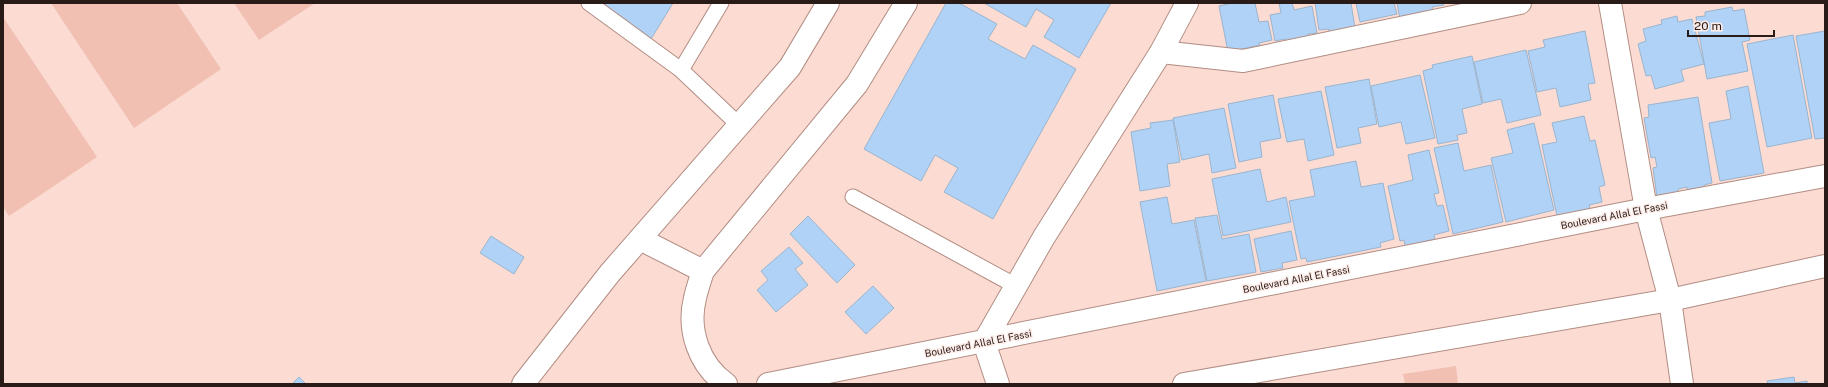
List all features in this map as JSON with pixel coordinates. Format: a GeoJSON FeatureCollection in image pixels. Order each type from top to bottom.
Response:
{"type":"FeatureCollection","features":[{"type":"Feature","properties":{"kind":"street"},"geometry":{"type":"LineString","coordinates":[[522,384],[610,273],[790,67],[828,3]]}},
{"type":"Feature","properties":{"kind":"street"},"geometry":{"type":"LineString","coordinates":[[726,384],[711,370],[702,357],[696,343],[693,328],[694,299],[703,271],[857,84],[906,3]]}},
{"type":"Feature","properties":{"kind":"street"},"geometry":{"type":"LineString","coordinates":[[998,384],[984,342],[1044,237],[1161,52],[1187,3]]}},
{"type":"Feature","properties":{"kind":"street"},"geometry":{"type":"LineString","coordinates":[[1161,52],[1243,61],[1520,3]]}},
{"type":"Feature","properties":{"kind":"street"},"geometry":{"type":"LineString","coordinates":[[1610,3],[1646,209],[1670,300],[1682,384]]}},
{"type":"Feature","properties":{"kind":"street","name":"Boulevard Allal El Fassi"},"geometry":{"type":"LineString","coordinates":[[768,384],[1646,209],[1825,176]]}},
{"type":"Feature","properties":{"kind":"street"},"geometry":{"type":"LineString","coordinates":[[640,239],[703,271]]}},
{"type":"Feature","properties":{"kind":"street"},"geometry":{"type":"LineString","coordinates":[[1184,384],[1670,300],[1825,266]]}},
{"type":"Feature","properties":{"kind":"lane"},"geometry":{"type":"LineString","coordinates":[[589,3],[682,70],[739,125]]}},
{"type":"Feature","properties":{"kind":"lane"},"geometry":{"type":"LineString","coordinates":[[682,70],[721,3]]}},
{"type":"Feature","properties":{"kind":"lane"},"geometry":{"type":"LineString","coordinates":[[853,196],[1016,286]]}},
{"type":"Feature","properties":{"kind":"shaded area"},"geometry":{"type":"Polygon","coordinates":[[[51,3],[177,3],[221,69],[134,128],[51,3]]]}},
{"type":"Feature","properties":{"kind":"shaded area"},"geometry":{"type":"Polygon","coordinates":[[[234,3],[315,3],[259,40],[234,3]]]}},
{"type":"Feature","properties":{"kind":"shaded area"},"geometry":{"type":"Polygon","coordinates":[[[3,17],[97,157],[9,216],[3,207],[3,17]]]}},
{"type":"Feature","properties":{"kind":"shaded area"},"geometry":{"type":"Polygon","coordinates":[[[1456,366],[1458,384],[1405,384],[1403,374],[1456,366]]]}},
{"type":"Feature","properties":{"kind":"building"},"geometry":{"type":"Polygon","coordinates":[[[595,3],[673,3],[651,39],[595,3]]]}},
{"type":"Feature","properties":{"kind":"building"},"geometry":{"type":"Polygon","coordinates":[[[946,3],[959,3],[997,24],[988,39],[1025,59],[1033,45],[1076,69],[993,219],[944,192],[958,168],[935,155],[921,181],[864,149],[946,3]]]}},
{"type":"Feature","properties":{"kind":"building"},"geometry":{"type":"Polygon","coordinates":[[[984,3],[1111,3],[1079,58],[1044,37],[1054,20],[1036,9],[1026,27],[984,3]]]}},
{"type":"Feature","properties":{"kind":"building"},"geometry":{"type":"Polygon","coordinates":[[[1233,3],[1255,3],[1259,22],[1268,21],[1272,40],[1259,43],[1260,45],[1228,52],[1219,6],[1233,3]]]}},
{"type":"Feature","properties":{"kind":"building"},"geometry":{"type":"Polygon","coordinates":[[[1279,3],[1292,3],[1294,10],[1312,6],[1317,33],[1308,34],[1309,39],[1286,44],[1285,39],[1275,41],[1270,15],[1281,13],[1279,3]]]}},
{"type":"Feature","properties":{"kind":"building"},"geometry":{"type":"Polygon","coordinates":[[[1315,3],[1351,3],[1355,28],[1329,32],[1329,29],[1319,30],[1315,3]]]}},
{"type":"Feature","properties":{"kind":"building"},"geometry":{"type":"Polygon","coordinates":[[[1356,3],[1394,3],[1397,14],[1360,22],[1356,3]]]}},
{"type":"Feature","properties":{"kind":"building"},"geometry":{"type":"Polygon","coordinates":[[[1397,3],[1443,3],[1444,5],[1432,7],[1433,12],[1400,19],[1397,3]]]}},
{"type":"Feature","properties":{"kind":"building"},"geometry":{"type":"Polygon","coordinates":[[[1732,7],[1733,11],[1744,9],[1750,40],[1742,42],[1748,71],[1707,79],[1696,17],[1705,16],[1705,12],[1732,7]]]}},
{"type":"Feature","properties":{"kind":"building"},"geometry":{"type":"Polygon","coordinates":[[[1677,16],[1678,22],[1692,19],[1704,64],[1681,70],[1684,81],[1655,89],[1651,75],[1646,76],[1638,44],[1646,41],[1643,29],[1662,24],[1661,20],[1677,16]]]}},
{"type":"Feature","properties":{"kind":"building"},"geometry":{"type":"Polygon","coordinates":[[[1585,31],[1595,83],[1588,84],[1591,100],[1560,107],[1556,88],[1537,92],[1528,51],[1545,47],[1543,40],[1585,31]]]}},
{"type":"Feature","properties":{"kind":"building"},"geometry":{"type":"Polygon","coordinates":[[[1825,31],[1825,138],[1815,139],[1796,36],[1825,31]]]}},
{"type":"Feature","properties":{"kind":"building"},"geometry":{"type":"Polygon","coordinates":[[[1793,35],[1812,138],[1767,147],[1747,44],[1793,35]]]}},
{"type":"Feature","properties":{"kind":"building"},"geometry":{"type":"Polygon","coordinates":[[[1526,50],[1541,115],[1507,123],[1501,99],[1483,103],[1474,62],[1526,50]]]}},
{"type":"Feature","properties":{"kind":"building"},"geometry":{"type":"Polygon","coordinates":[[[1472,56],[1482,104],[1462,109],[1467,133],[1457,135],[1458,140],[1438,144],[1423,71],[1433,68],[1432,65],[1472,56]]]}},
{"type":"Feature","properties":{"kind":"building"},"geometry":{"type":"Polygon","coordinates":[[[1420,75],[1435,138],[1406,144],[1401,122],[1379,127],[1371,86],[1420,75]]]}},
{"type":"Feature","properties":{"kind":"building"},"geometry":{"type":"Polygon","coordinates":[[[1369,79],[1377,124],[1358,128],[1361,143],[1337,148],[1325,87],[1369,79]]]}},
{"type":"Feature","properties":{"kind":"building"},"geometry":{"type":"Polygon","coordinates":[[[1748,86],[1764,173],[1720,181],[1709,123],[1731,119],[1726,91],[1748,86]]]}},
{"type":"Feature","properties":{"kind":"building"},"geometry":{"type":"Polygon","coordinates":[[[1321,91],[1334,155],[1308,161],[1304,139],[1287,142],[1278,99],[1321,91]]]}},
{"type":"Feature","properties":{"kind":"building"},"geometry":{"type":"Polygon","coordinates":[[[1273,95],[1281,138],[1260,142],[1262,157],[1239,162],[1228,104],[1273,95]]]}},
{"type":"Feature","properties":{"kind":"building"},"geometry":{"type":"Polygon","coordinates":[[[1698,97],[1712,183],[1704,185],[1705,191],[1688,194],[1687,187],[1678,189],[1679,195],[1657,198],[1653,168],[1657,167],[1655,157],[1651,158],[1644,118],[1649,117],[1648,105],[1698,97]]]}},
{"type":"Feature","properties":{"kind":"building"},"geometry":{"type":"Polygon","coordinates":[[[1224,108],[1236,168],[1212,173],[1209,154],[1182,160],[1173,118],[1224,108]]]}},
{"type":"Feature","properties":{"kind":"building"},"geometry":{"type":"Polygon","coordinates":[[[1584,116],[1590,141],[1595,140],[1605,185],[1599,187],[1602,202],[1589,205],[1590,209],[1557,216],[1542,145],[1557,142],[1552,123],[1584,116]]]}},
{"type":"Feature","properties":{"kind":"building"},"geometry":{"type":"Polygon","coordinates":[[[1173,120],[1180,162],[1167,164],[1170,186],[1140,191],[1131,132],[1151,128],[1150,123],[1173,120]]]}},
{"type":"Feature","properties":{"kind":"building"},"geometry":{"type":"Polygon","coordinates":[[[1534,123],[1554,210],[1506,222],[1491,158],[1513,153],[1507,130],[1534,123]]]}},
{"type":"Feature","properties":{"kind":"building"},"geometry":{"type":"Polygon","coordinates":[[[1458,143],[1464,171],[1491,165],[1503,222],[1453,234],[1434,148],[1458,143]]]}},
{"type":"Feature","properties":{"kind":"building"},"geometry":{"type":"Polygon","coordinates":[[[1429,150],[1439,193],[1434,194],[1437,206],[1443,205],[1449,231],[1434,235],[1435,239],[1405,246],[1404,240],[1400,241],[1388,186],[1413,180],[1408,155],[1429,150]]]}},
{"type":"Feature","properties":{"kind":"building"},"geometry":{"type":"Polygon","coordinates":[[[1356,161],[1361,187],[1383,183],[1394,239],[1380,243],[1381,247],[1307,262],[1306,258],[1301,259],[1289,201],[1315,196],[1310,170],[1356,161]]]}},
{"type":"Feature","properties":{"kind":"building"},"geometry":{"type":"Polygon","coordinates":[[[1260,169],[1267,202],[1286,197],[1291,222],[1223,236],[1212,179],[1260,169]]]}},
{"type":"Feature","properties":{"kind":"building"},"geometry":{"type":"Polygon","coordinates":[[[1167,197],[1172,224],[1194,220],[1206,281],[1157,291],[1140,202],[1167,197]]]}},
{"type":"Feature","properties":{"kind":"building"},"geometry":{"type":"Polygon","coordinates":[[[1217,215],[1222,239],[1249,234],[1256,272],[1207,281],[1195,218],[1217,215]]]}},
{"type":"Feature","properties":{"kind":"building"},"geometry":{"type":"Polygon","coordinates":[[[808,216],[855,265],[837,283],[790,234],[808,216]]]}},
{"type":"Feature","properties":{"kind":"building"},"geometry":{"type":"Polygon","coordinates":[[[1291,231],[1297,260],[1282,263],[1283,268],[1261,272],[1254,239],[1291,231]]]}},
{"type":"Feature","properties":{"kind":"building"},"geometry":{"type":"Polygon","coordinates":[[[491,236],[524,257],[514,274],[480,253],[491,236]]]}},
{"type":"Feature","properties":{"kind":"building"},"geometry":{"type":"Polygon","coordinates":[[[789,247],[803,263],[795,269],[808,285],[776,312],[757,290],[768,280],[761,271],[789,247]]]}},
{"type":"Feature","properties":{"kind":"building"},"geometry":{"type":"Polygon","coordinates":[[[873,286],[894,308],[866,334],[845,312],[873,286]]]}},
{"type":"Feature","properties":{"kind":"building"},"geometry":{"type":"Polygon","coordinates":[[[299,377],[306,384],[292,384],[299,377]]]}},
{"type":"Feature","properties":{"kind":"building"},"geometry":{"type":"Polygon","coordinates":[[[1794,377],[1795,383],[1807,381],[1807,384],[1768,384],[1767,381],[1794,377]]]}}]}
